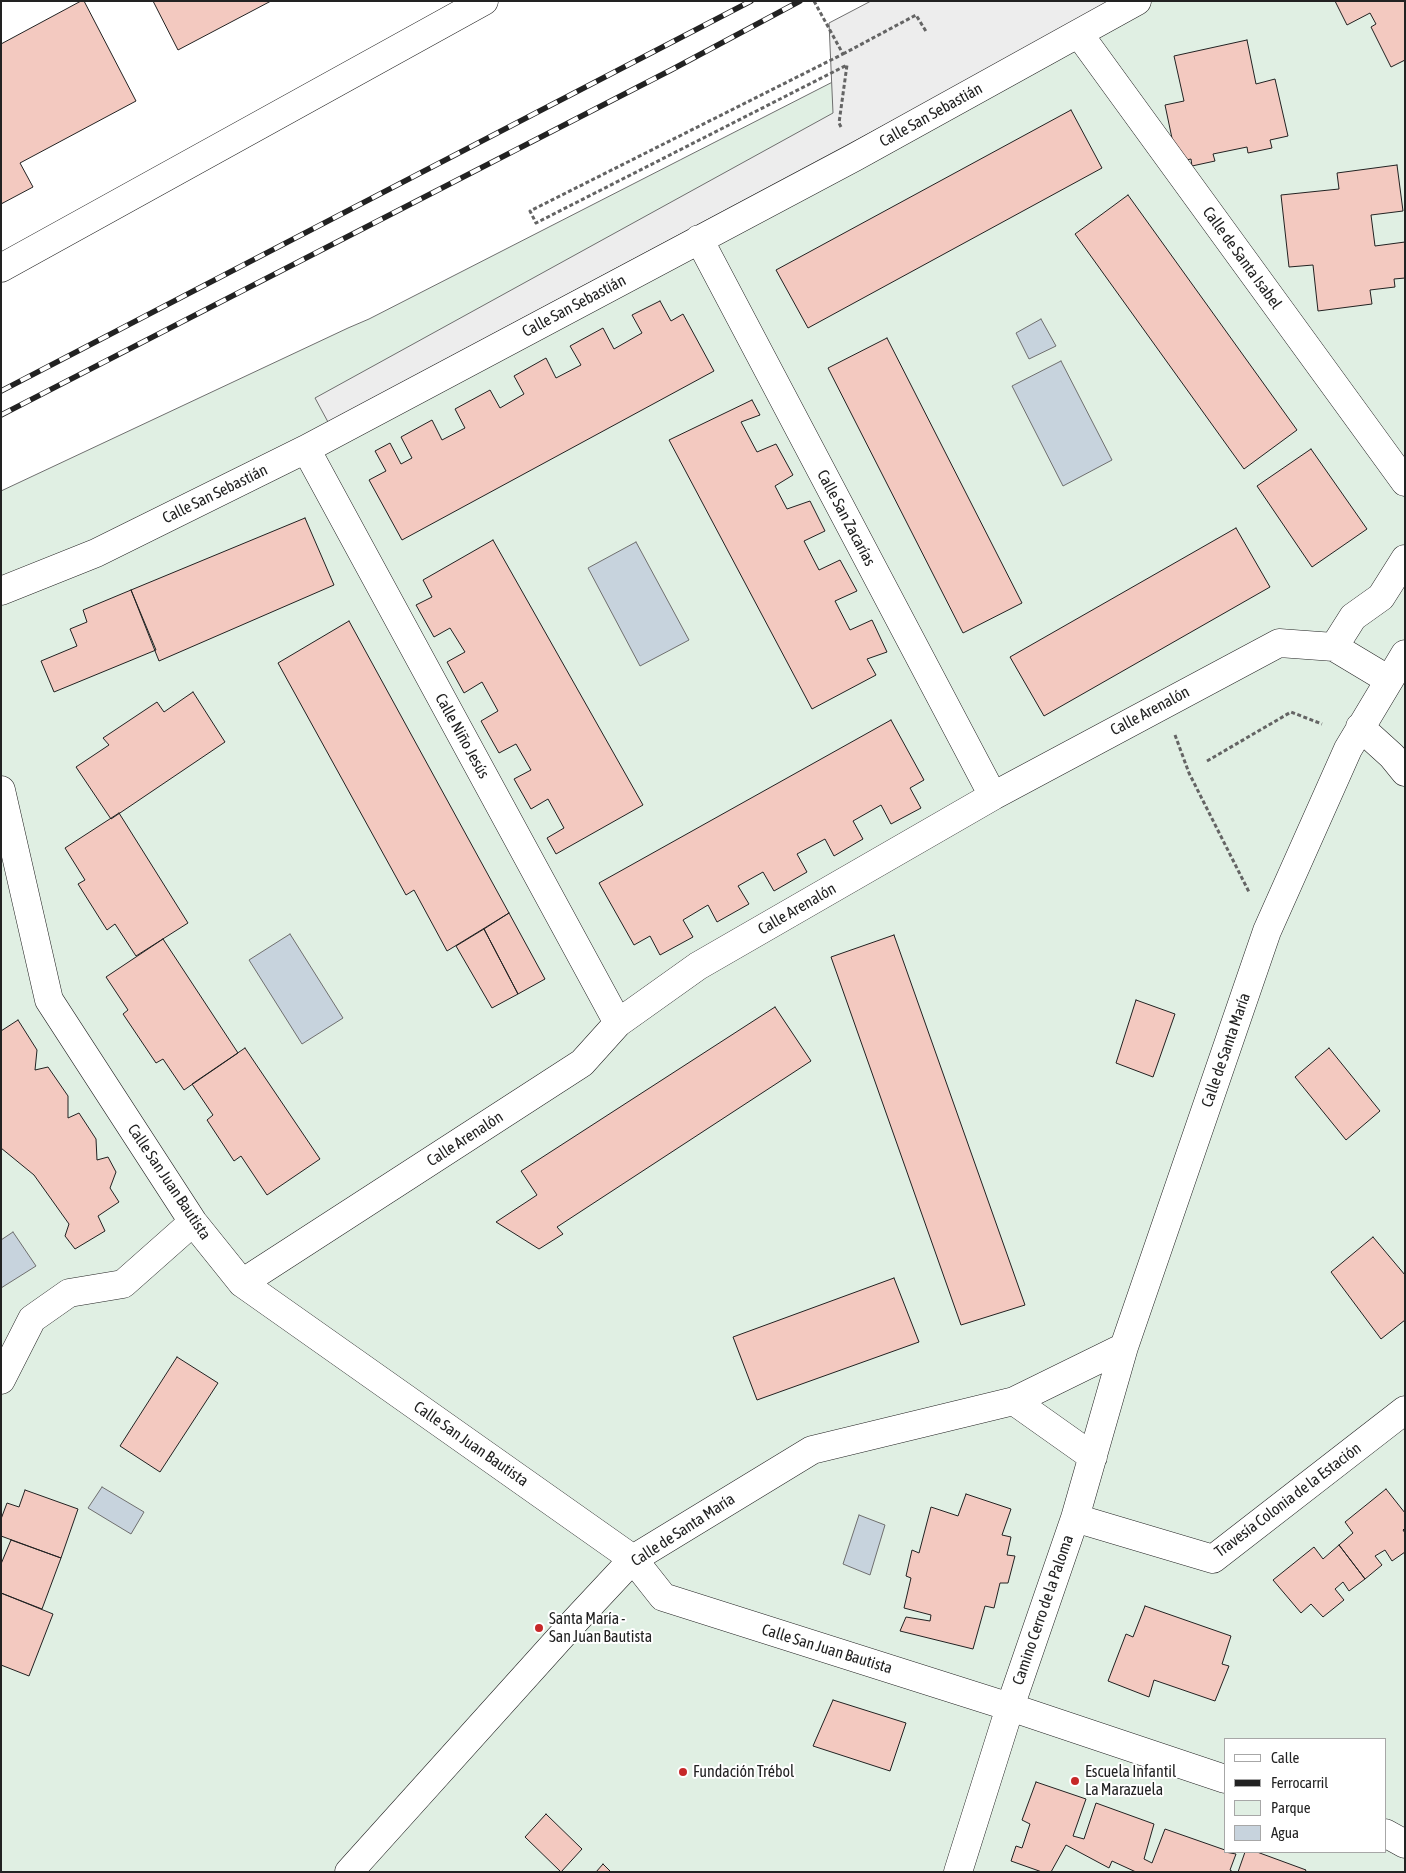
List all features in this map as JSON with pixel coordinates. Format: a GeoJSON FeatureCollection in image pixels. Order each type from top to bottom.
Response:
{"type":"FeatureCollection","features":[{"type":"Feature","properties":{"kind":"street"},"geometry":{"type":"LineString","coordinates":[[1,268],[484,1]]}},
{"type":"Feature","properties":{"kind":"street","name":"Calle San Sebastián"},"geometry":{"type":"LineString","coordinates":[[1,591],[96,553],[306,449],[854,157],[1137,1]]}},
{"type":"Feature","properties":{"kind":"street","name":"Calle de Santa Isabel"},"geometry":{"type":"LineString","coordinates":[[1079,34],[1405,482]]}},
{"type":"Feature","properties":{"kind":"street","name":"Calle San Zacarías"},"geometry":{"type":"LineString","coordinates":[[699,239],[993,796]]}},
{"type":"Feature","properties":{"kind":"street","name":"Calle Niño Jesús"},"geometry":{"type":"LineString","coordinates":[[306,449],[618,1022]]}},
{"type":"Feature","properties":{"kind":"street"},"geometry":{"type":"LineString","coordinates":[[1334,647],[1353,617],[1381,597],[1405,559]]}},
{"type":"Feature","properties":{"kind":"street","name":"Calle Arenalón"},"geometry":{"type":"LineString","coordinates":[[242,1282],[582,1063],[618,1022],[698,966],[993,796],[1279,642],[1334,647],[1389,680]]}},
{"type":"Feature","properties":{"kind":"street","name":"Calle de Santa María"},"geometry":{"type":"LineString","coordinates":[[350,1872],[570,1626],[634,1559],[812,1450],[1014,1401],[1124,1347],[1267,931],[1348,749],[1405,654]]}},
{"type":"Feature","properties":{"kind":"street"},"geometry":{"type":"LineString","coordinates":[[1360,727],[1392,756],[1405,772]]}},
{"type":"Feature","properties":{"kind":"street","name":"Calle San Juan Bautista"},"geometry":{"type":"LineString","coordinates":[[1,790],[49,1000],[193,1222],[242,1282],[634,1559],[663,1598],[1010,1707],[1224,1779]]}},
{"type":"Feature","properties":{"kind":"street"},"geometry":{"type":"LineString","coordinates":[[1,1380],[32,1319],[69,1293],[123,1284],[193,1222]]}},
{"type":"Feature","properties":{"kind":"street","name":"Camino Cerro de la Paloma"},"geometry":{"type":"LineString","coordinates":[[958,1872],[1010,1707],[1075,1518],[1124,1347]]}},
{"type":"Feature","properties":{"kind":"street"},"geometry":{"type":"LineString","coordinates":[[1014,1401],[1093,1457]]}},
{"type":"Feature","properties":{"kind":"street","name":"Travesía Colonia de la Estación"},"geometry":{"type":"LineString","coordinates":[[1075,1518],[1213,1559],[1405,1410]]}},
{"type":"Feature","properties":{"kind":"street"},"geometry":{"type":"LineString","coordinates":[[1386,1833],[1405,1844]]}},
{"type":"Feature","properties":{"kind":"path"},"geometry":{"type":"LineString","coordinates":[[814,1],[843,54]]}},
{"type":"Feature","properties":{"kind":"path"},"geometry":{"type":"LineString","coordinates":[[854,157],[839,122],[847,65],[536,223],[530,211],[843,54],[916,15],[927,32]]}},
{"type":"Feature","properties":{"kind":"path"},"geometry":{"type":"LineString","coordinates":[[1164,704],[1189,773],[1267,931]]}},
{"type":"Feature","properties":{"kind":"path"},"geometry":{"type":"LineString","coordinates":[[1207,761],[1291,712],[1322,724]]}},
{"type":"Feature","properties":{"kind":"green space"},"geometry":{"type":"Polygon","coordinates":[[[991,1],[1405,1],[1405,1872],[1,1872],[1,491],[348,328],[991,1]]]}},
{"type":"Feature","properties":{"kind":"shaded area"},"geometry":{"type":"Polygon","coordinates":[[[871,1],[1117,1],[328,422],[315,398],[833,113],[829,23],[871,1]]]}},
{"type":"Feature","properties":{"kind":"water"},"geometry":{"type":"Polygon","coordinates":[[[1041,319],[1056,346],[1029,359],[1016,333],[1041,319]]]}},
{"type":"Feature","properties":{"kind":"water"},"geometry":{"type":"Polygon","coordinates":[[[1061,361],[1112,460],[1063,486],[1012,386],[1061,361]]]}},
{"type":"Feature","properties":{"kind":"water"},"geometry":{"type":"Polygon","coordinates":[[[636,542],[689,640],[640,666],[588,568],[636,542]]]}},
{"type":"Feature","properties":{"kind":"water"},"geometry":{"type":"Polygon","coordinates":[[[290,934],[343,1018],[302,1044],[249,960],[290,934]]]}},
{"type":"Feature","properties":{"kind":"water"},"geometry":{"type":"Polygon","coordinates":[[[13,1232],[36,1266],[1,1288],[1,1240],[13,1232]]]}},
{"type":"Feature","properties":{"kind":"water"},"geometry":{"type":"Polygon","coordinates":[[[102,1487],[144,1512],[131,1534],[88,1508],[102,1487]]]}},
{"type":"Feature","properties":{"kind":"water"},"geometry":{"type":"Polygon","coordinates":[[[859,1515],[885,1525],[870,1575],[843,1564],[859,1515]]]}},
{"type":"Feature","properties":{"kind":"building"},"geometry":{"type":"Polygon","coordinates":[[[84,1],[136,101],[20,163],[33,187],[1,204],[1,44],[84,1]]]}},
{"type":"Feature","properties":{"kind":"building"},"geometry":{"type":"Polygon","coordinates":[[[153,1],[271,1],[178,50],[153,1]]]}},
{"type":"Feature","properties":{"kind":"building"},"geometry":{"type":"Polygon","coordinates":[[[1335,1],[1405,1],[1405,60],[1391,67],[1371,27],[1376,24],[1370,13],[1347,25],[1335,1]]]}},
{"type":"Feature","properties":{"kind":"building"},"geometry":{"type":"Polygon","coordinates":[[[1247,40],[1256,84],[1275,79],[1288,136],[1270,140],[1272,148],[1248,153],[1247,147],[1213,154],[1215,161],[1192,166],[1191,159],[1177,162],[1165,105],[1184,101],[1174,56],[1247,40]]]}},
{"type":"Feature","properties":{"kind":"building"},"geometry":{"type":"Polygon","coordinates":[[[1071,110],[1102,168],[808,328],[776,270],[1071,110]]]}},
{"type":"Feature","properties":{"kind":"building"},"geometry":{"type":"Polygon","coordinates":[[[1397,165],[1403,211],[1371,215],[1375,246],[1405,242],[1405,278],[1394,279],[1395,287],[1370,290],[1372,304],[1318,311],[1313,265],[1289,267],[1281,195],[1339,189],[1337,173],[1397,165]]]}},
{"type":"Feature","properties":{"kind":"building"},"geometry":{"type":"Polygon","coordinates":[[[1128,195],[1297,430],[1244,469],[1075,234],[1128,195]]]}},
{"type":"Feature","properties":{"kind":"building"},"geometry":{"type":"Polygon","coordinates":[[[660,301],[671,321],[683,314],[714,371],[402,540],[369,480],[386,471],[375,451],[390,443],[401,464],[412,458],[401,437],[432,420],[442,440],[465,428],[455,409],[490,390],[500,408],[524,394],[514,376],[546,358],[556,378],[581,365],[570,346],[603,328],[614,349],[642,333],[632,315],[660,301]]]}},
{"type":"Feature","properties":{"kind":"building"},"geometry":{"type":"Polygon","coordinates":[[[887,338],[1022,603],[963,633],[828,368],[887,338]]]}},
{"type":"Feature","properties":{"kind":"building"},"geometry":{"type":"Polygon","coordinates":[[[752,400],[760,415],[741,422],[757,452],[776,444],[793,475],[775,486],[787,509],[810,501],[825,531],[804,541],[819,570],[840,560],[857,591],[835,601],[850,630],[872,620],[887,652],[867,659],[876,675],[812,709],[669,440],[752,400]]]}},
{"type":"Feature","properties":{"kind":"building"},"geometry":{"type":"Polygon","coordinates":[[[1311,449],[1367,529],[1312,567],[1257,486],[1311,449]]]}},
{"type":"Feature","properties":{"kind":"building"},"geometry":{"type":"Polygon","coordinates":[[[305,518],[334,585],[159,661],[131,590],[305,518]]]}},
{"type":"Feature","properties":{"kind":"building"},"geometry":{"type":"Polygon","coordinates":[[[1236,528],[1270,587],[1044,716],[1010,657],[1236,528]]]}},
{"type":"Feature","properties":{"kind":"building"},"geometry":{"type":"Polygon","coordinates":[[[493,540],[643,805],[556,854],[547,838],[564,828],[548,799],[531,809],[514,779],[531,770],[516,744],[499,753],[481,721],[498,711],[482,682],[464,693],[447,662],[465,652],[450,628],[434,637],[416,605],[432,597],[423,580],[493,540]]]}},
{"type":"Feature","properties":{"kind":"building"},"geometry":{"type":"Polygon","coordinates":[[[131,590],[156,650],[54,692],[41,661],[77,646],[70,629],[87,622],[83,610],[131,590]]]}},
{"type":"Feature","properties":{"kind":"building"},"geometry":{"type":"Polygon","coordinates":[[[349,621],[509,913],[447,951],[414,890],[406,895],[278,663],[349,621]]]}},
{"type":"Feature","properties":{"kind":"building"},"geometry":{"type":"Polygon","coordinates":[[[193,692],[225,742],[111,819],[76,767],[109,745],[103,738],[157,702],[164,712],[193,692]]]}},
{"type":"Feature","properties":{"kind":"building"},"geometry":{"type":"Polygon","coordinates":[[[891,720],[924,780],[910,788],[921,808],[891,824],[881,805],[853,821],[863,839],[834,856],[825,839],[797,854],[807,872],[774,891],[763,872],[738,886],[749,904],[717,922],[708,905],[683,920],[693,937],[660,955],[650,936],[634,945],[599,883],[891,720]]]}},
{"type":"Feature","properties":{"kind":"building"},"geometry":{"type":"Polygon","coordinates":[[[119,813],[188,923],[136,956],[115,924],[107,930],[78,884],[85,880],[65,848],[119,813]]]}},
{"type":"Feature","properties":{"kind":"building"},"geometry":{"type":"Polygon","coordinates":[[[509,913],[545,979],[518,994],[484,929],[509,913]]]}},
{"type":"Feature","properties":{"kind":"building"},"geometry":{"type":"Polygon","coordinates":[[[484,929],[518,994],[492,1008],[456,946],[484,929]]]}},
{"type":"Feature","properties":{"kind":"building"},"geometry":{"type":"Polygon","coordinates":[[[894,935],[1025,1305],[961,1325],[831,957],[894,935]]]}},
{"type":"Feature","properties":{"kind":"building"},"geometry":{"type":"Polygon","coordinates":[[[163,939],[238,1053],[184,1090],[163,1059],[156,1063],[123,1014],[128,1010],[106,977],[163,939]]]}},
{"type":"Feature","properties":{"kind":"building"},"geometry":{"type":"Polygon","coordinates":[[[1136,1000],[1175,1014],[1153,1077],[1116,1063],[1136,1000]]]}},
{"type":"Feature","properties":{"kind":"building"},"geometry":{"type":"Polygon","coordinates":[[[775,1007],[811,1061],[557,1227],[563,1234],[539,1249],[496,1222],[537,1195],[521,1171],[775,1007]]]}},
{"type":"Feature","properties":{"kind":"building"},"geometry":{"type":"Polygon","coordinates":[[[18,1020],[37,1050],[35,1070],[48,1067],[68,1096],[68,1118],[79,1113],[96,1139],[97,1160],[108,1157],[116,1172],[110,1188],[119,1202],[98,1216],[105,1231],[75,1249],[65,1236],[69,1224],[34,1175],[1,1148],[1,1031],[18,1020]]]}},
{"type":"Feature","properties":{"kind":"building"},"geometry":{"type":"Polygon","coordinates":[[[245,1048],[320,1159],[267,1195],[241,1156],[234,1161],[207,1120],[213,1115],[192,1084],[245,1048]]]}},
{"type":"Feature","properties":{"kind":"building"},"geometry":{"type":"Polygon","coordinates":[[[1329,1048],[1380,1111],[1346,1140],[1295,1077],[1329,1048]]]}},
{"type":"Feature","properties":{"kind":"building"},"geometry":{"type":"Polygon","coordinates":[[[1373,1237],[1405,1275],[1405,1320],[1381,1339],[1331,1272],[1373,1237]]]}},
{"type":"Feature","properties":{"kind":"building"},"geometry":{"type":"Polygon","coordinates":[[[894,1278],[919,1342],[757,1400],[733,1337],[894,1278]]]}},
{"type":"Feature","properties":{"kind":"building"},"geometry":{"type":"Polygon","coordinates":[[[177,1357],[218,1383],[160,1472],[120,1446],[177,1357]]]}},
{"type":"Feature","properties":{"kind":"building"},"geometry":{"type":"Polygon","coordinates":[[[1386,1489],[1405,1513],[1405,1528],[1403,1530],[1405,1533],[1405,1552],[1392,1561],[1385,1550],[1375,1556],[1382,1565],[1365,1579],[1339,1545],[1353,1533],[1345,1522],[1386,1489]]]}},
{"type":"Feature","properties":{"kind":"building"},"geometry":{"type":"Polygon","coordinates":[[[25,1490],[78,1509],[61,1558],[1,1536],[1,1519],[7,1503],[19,1507],[25,1490]]]}},
{"type":"Feature","properties":{"kind":"building"},"geometry":{"type":"Polygon","coordinates":[[[966,1494],[1011,1509],[1002,1535],[1011,1537],[1007,1555],[1015,1556],[1008,1583],[1000,1583],[994,1608],[985,1606],[973,1649],[900,1631],[906,1617],[930,1621],[931,1615],[904,1608],[911,1578],[906,1576],[912,1550],[919,1553],[931,1507],[958,1516],[966,1494]]]}},
{"type":"Feature","properties":{"kind":"building"},"geometry":{"type":"Polygon","coordinates":[[[11,1540],[61,1558],[42,1609],[1,1593],[1,1564],[11,1540]]]}},
{"type":"Feature","properties":{"kind":"building"},"geometry":{"type":"Polygon","coordinates":[[[1339,1545],[1365,1579],[1349,1591],[1343,1582],[1335,1589],[1344,1600],[1323,1617],[1311,1604],[1301,1613],[1273,1580],[1314,1547],[1323,1559],[1339,1545]]]}},
{"type":"Feature","properties":{"kind":"building"},"geometry":{"type":"Polygon","coordinates":[[[1,1593],[53,1614],[29,1676],[1,1665],[1,1593]]]}},
{"type":"Feature","properties":{"kind":"building"},"geometry":{"type":"Polygon","coordinates":[[[1145,1606],[1231,1636],[1222,1664],[1229,1666],[1215,1701],[1154,1680],[1149,1697],[1108,1681],[1126,1634],[1133,1637],[1145,1606]]]}},
{"type":"Feature","properties":{"kind":"building"},"geometry":{"type":"Polygon","coordinates":[[[833,1700],[906,1723],[890,1771],[813,1746],[833,1700]]]}},
{"type":"Feature","properties":{"kind":"building"},"geometry":{"type":"Polygon","coordinates":[[[1036,1782],[1086,1799],[1073,1836],[1084,1839],[1096,1803],[1154,1824],[1144,1859],[1152,1863],[1165,1829],[1224,1850],[1224,1853],[1236,1854],[1230,1870],[1233,1872],[1136,1872],[1112,1861],[1109,1868],[1066,1845],[1051,1872],[1042,1872],[1011,1861],[1016,1846],[1022,1848],[1030,1824],[1022,1820],[1036,1782]]]}},
{"type":"Feature","properties":{"kind":"building"},"geometry":{"type":"Polygon","coordinates":[[[546,1814],[582,1849],[561,1872],[525,1837],[546,1814]]]}},
{"type":"Feature","properties":{"kind":"building"},"geometry":{"type":"Polygon","coordinates":[[[1245,1853],[1260,1853],[1306,1870],[1305,1872],[1238,1872],[1245,1853]]]}},
{"type":"Feature","properties":{"kind":"building"},"geometry":{"type":"Polygon","coordinates":[[[603,1864],[611,1872],[596,1872],[603,1864]]]}},
{"type":"Feature","properties":{"kind":"railway"},"geometry":{"type":"LineString","coordinates":[[1,391],[751,1]]}},
{"type":"Feature","properties":{"kind":"railway"},"geometry":{"type":"LineString","coordinates":[[1,415],[671,70],[800,1]]}},
{"type":"Feature","properties":{"kind":"place","name":"Santa María - San Juan Bautista"},"geometry":{"type":"Point","coordinates":[539,1628]}},
{"type":"Feature","properties":{"kind":"place","name":"Fundación Trébol"},"geometry":{"type":"Point","coordinates":[683,1772]}},
{"type":"Feature","properties":{"kind":"place","name":"Escuela Infantil La Marazuela"},"geometry":{"type":"Point","coordinates":[1075,1781]}}]}
